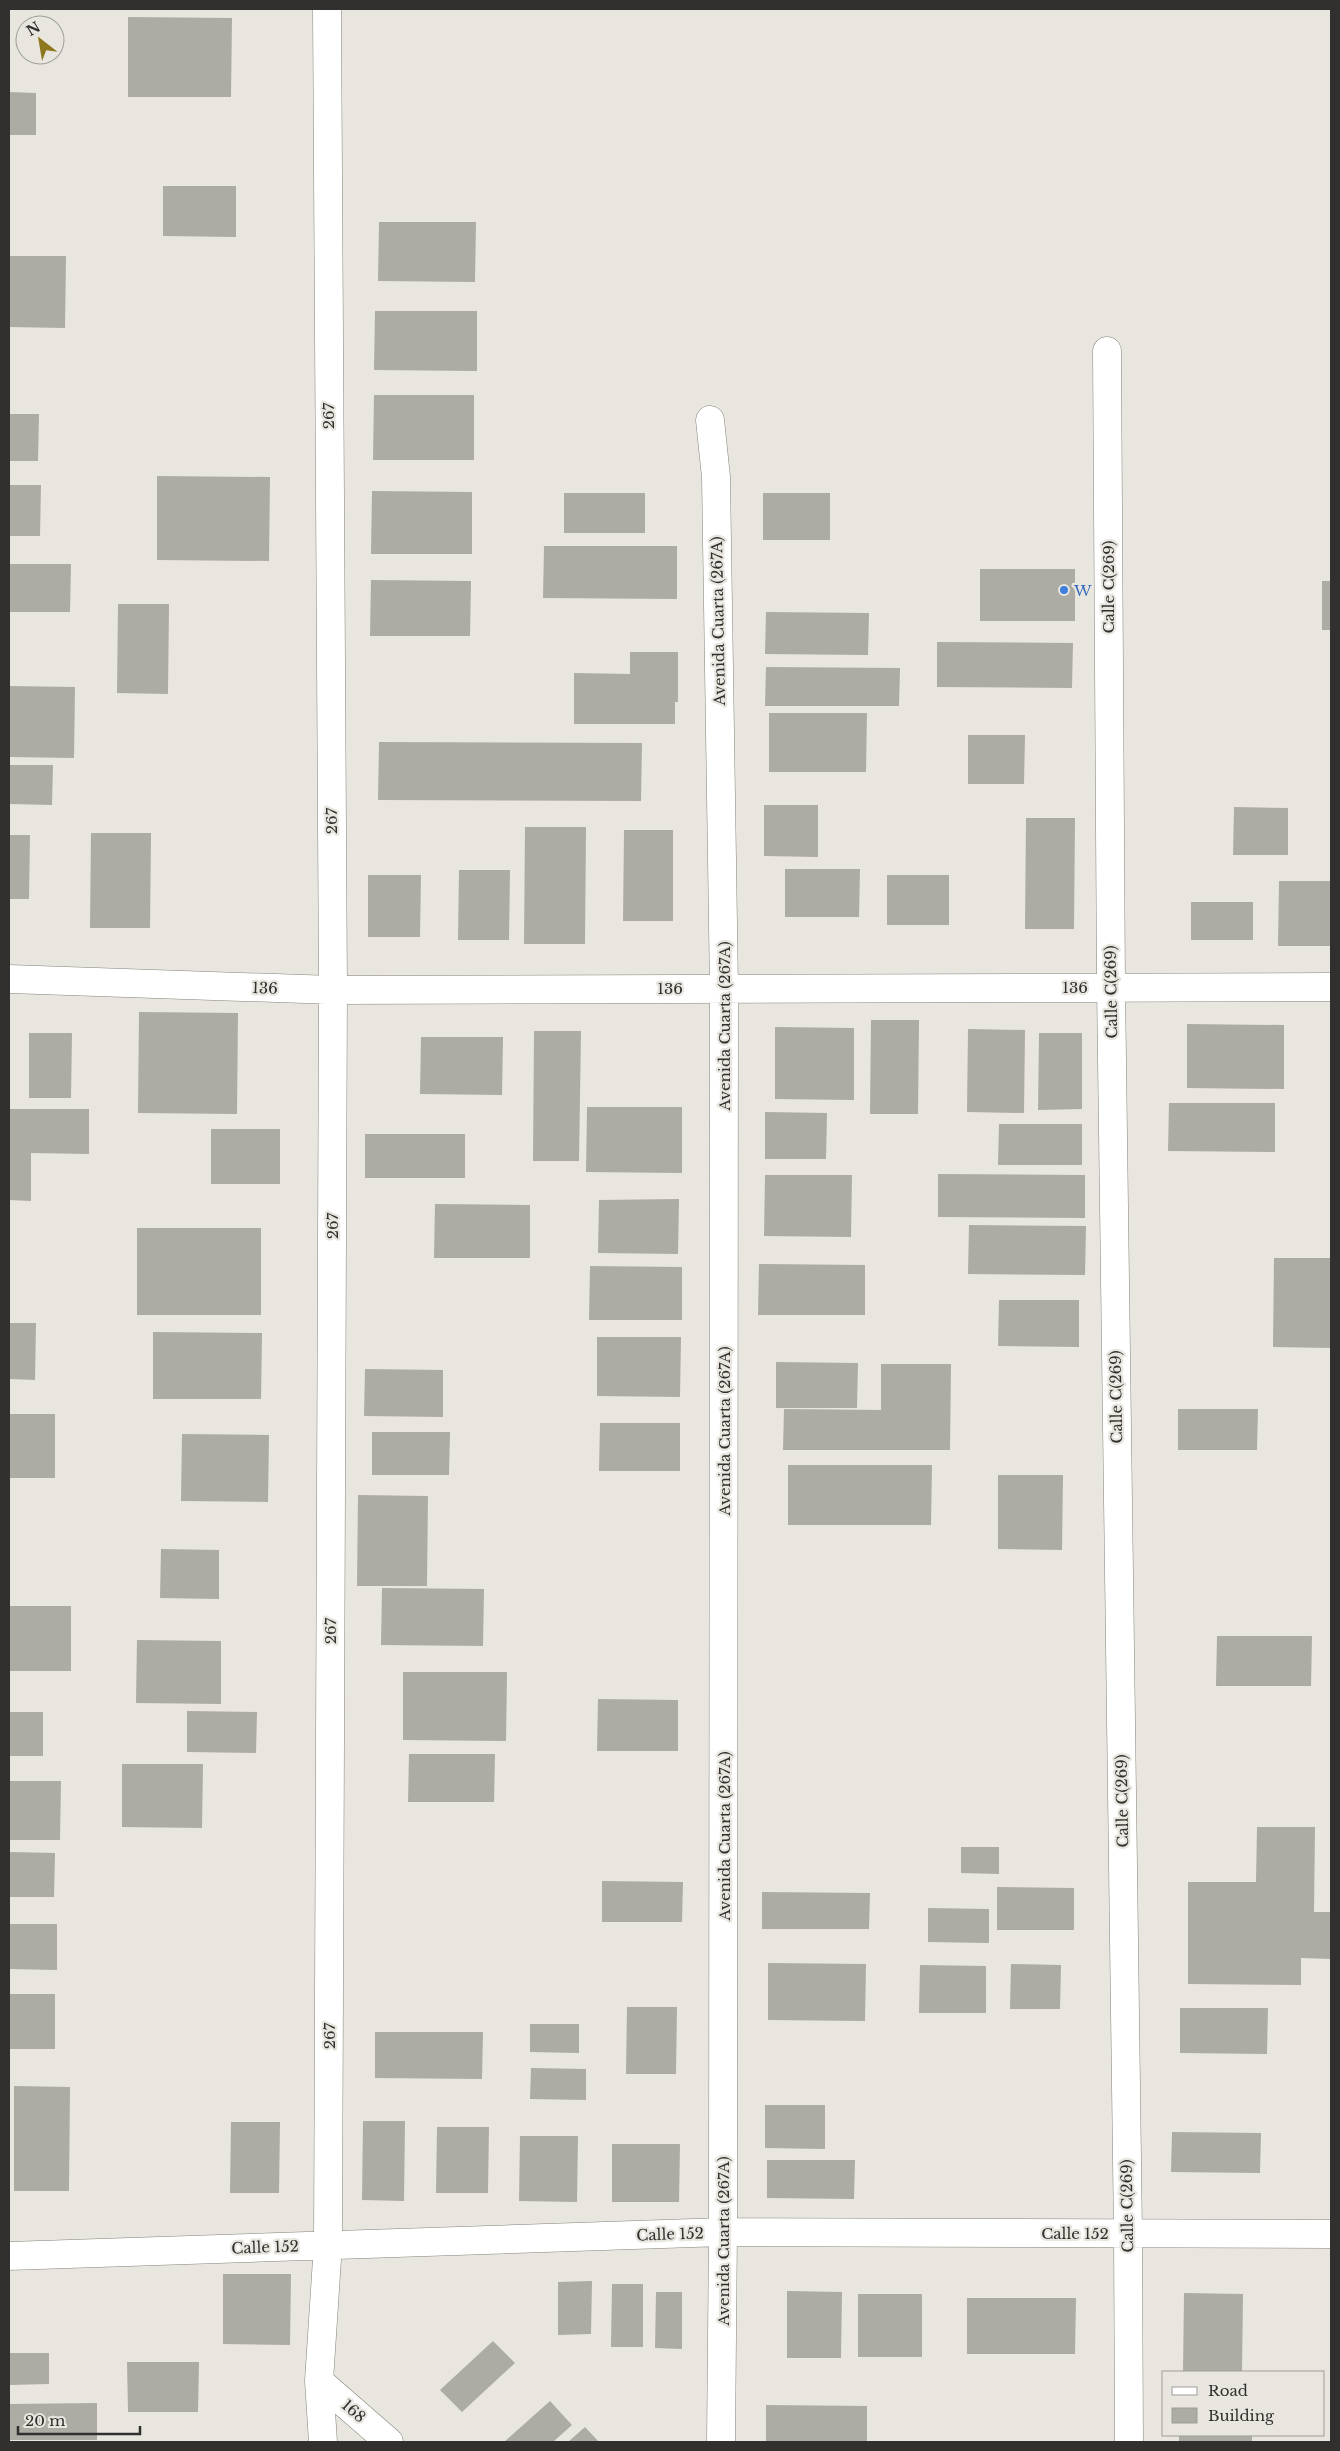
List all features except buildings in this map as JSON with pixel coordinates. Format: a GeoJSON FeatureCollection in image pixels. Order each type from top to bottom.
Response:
{"type":"FeatureCollection","features":[{"type":"Feature","properties":{"kind":"street","name":"267"},"geometry":{"type":"LineString","coordinates":[[323,2442],[319,2381],[328,2244],[333,990],[327,9]]}},
{"type":"Feature","properties":{"kind":"street","name":"Calle C(269)"},"geometry":{"type":"LineString","coordinates":[[1107,351],[1111,987],[1128,2233],[1129,2442]]}},
{"type":"Feature","properties":{"kind":"street","name":"Avenida Cuarta (267A)"},"geometry":{"type":"LineString","coordinates":[[710,420],[716,478],[724,988],[723,2232],[721,2442]]}},
{"type":"Feature","properties":{"kind":"street","name":"136"},"geometry":{"type":"LineString","coordinates":[[9,979],[333,990],[1331,987]]}},
{"type":"Feature","properties":{"kind":"street","name":"Calle 152"},"geometry":{"type":"LineString","coordinates":[[9,2256],[723,2232],[1331,2234]]}},
{"type":"Feature","properties":{"kind":"street","name":"168"},"geometry":{"type":"LineString","coordinates":[[319,2381],[389,2442]]}},
{"type":"Feature","properties":{"kind":"place","name":"W"},"geometry":{"type":"Point","coordinates":[1064,590]}}]}
